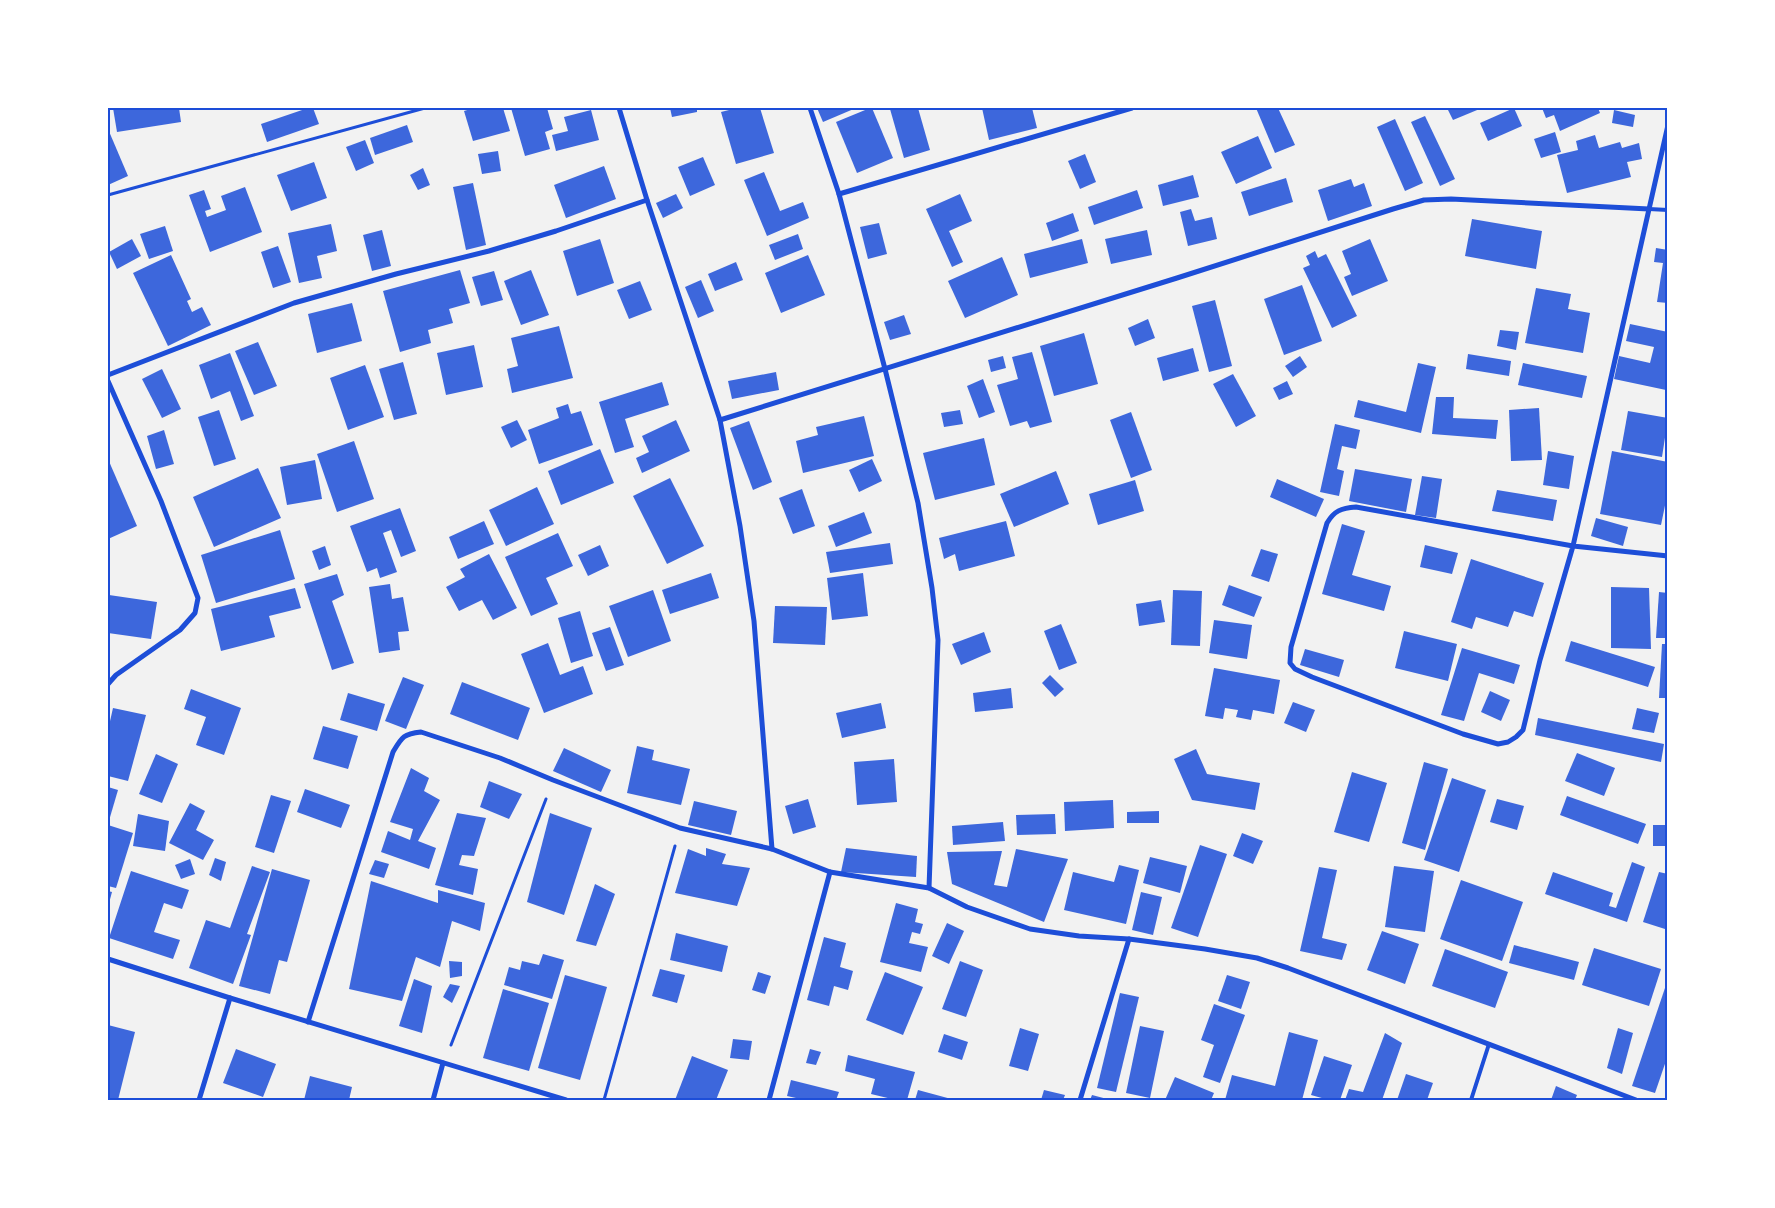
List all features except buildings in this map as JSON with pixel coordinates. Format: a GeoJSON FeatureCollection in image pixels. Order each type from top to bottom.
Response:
{"type":"FeatureCollection","features":[{"type":"Feature","properties":{"kind":"street"},"geometry":{"type":"LineString","coordinates":[[619,108],[647,200],[720,420],[740,526],[754,621],[772,849]]}},
{"type":"Feature","properties":{"kind":"street"},"geometry":{"type":"LineString","coordinates":[[810,108],[838,194],[885,369],[918,503],[932,588],[938,640],[929,888]]}},
{"type":"Feature","properties":{"kind":"street"},"geometry":{"type":"LineString","coordinates":[[838,194],[1132,108]]}},
{"type":"Feature","properties":{"kind":"street"},"geometry":{"type":"LineString","coordinates":[[1668,126],[1573,546],[1540,660],[1523,730],[1508,742],[1498,744],[1463,734],[1312,677],[1295,669],[1290,663],[1291,647],[1327,523],[1337,510],[1345,507],[1356,507],[1573,546],[1668,556]]}},
{"type":"Feature","properties":{"kind":"street"},"geometry":{"type":"LineString","coordinates":[[720,420],[1424,200],[1451,199],[1649,209]]}},
{"type":"Feature","properties":{"kind":"street"},"geometry":{"type":"LineString","coordinates":[[108,375],[294,303],[396,274],[499,248],[647,200]]}},
{"type":"Feature","properties":{"kind":"street"},"geometry":{"type":"LineString","coordinates":[[108,381],[161,501],[198,598],[196,614],[180,630],[116,675],[108,684]]}},
{"type":"Feature","properties":{"kind":"street"},"geometry":{"type":"LineString","coordinates":[[308,1022],[394,752],[402,738],[408,734],[421,732],[500,758],[680,828],[772,849],[830,872],[929,888],[967,907],[1030,929],[1078,936],[1129,939],[1257,958],[1288,968],[1636,1100]]}},
{"type":"Feature","properties":{"kind":"street"},"geometry":{"type":"LineString","coordinates":[[769,1100],[830,872]]}},
{"type":"Feature","properties":{"kind":"street"},"geometry":{"type":"LineString","coordinates":[[1080,1100],[1129,939]]}},
{"type":"Feature","properties":{"kind":"street"},"geometry":{"type":"LineString","coordinates":[[108,960],[566,1100]]}},
{"type":"Feature","properties":{"kind":"street"},"geometry":{"type":"LineString","coordinates":[[199,1100],[230,998]]}},
{"type":"Feature","properties":{"kind":"street"},"geometry":{"type":"LineString","coordinates":[[432,1100],[444,1063]]}},
{"type":"Feature","properties":{"kind":"lane"},"geometry":{"type":"LineString","coordinates":[[1649,209],[1668,210]]}},
{"type":"Feature","properties":{"kind":"lane"},"geometry":{"type":"LineString","coordinates":[[1471,1100],[1489,1044]]}},
{"type":"Feature","properties":{"kind":"path"},"geometry":{"type":"LineString","coordinates":[[108,195],[425,108]]}},
{"type":"Feature","properties":{"kind":"path"},"geometry":{"type":"LineString","coordinates":[[444,1063],[553,780]]}},
{"type":"Feature","properties":{"kind":"path"},"geometry":{"type":"LineString","coordinates":[[604,1100],[680,828]]}}]}
